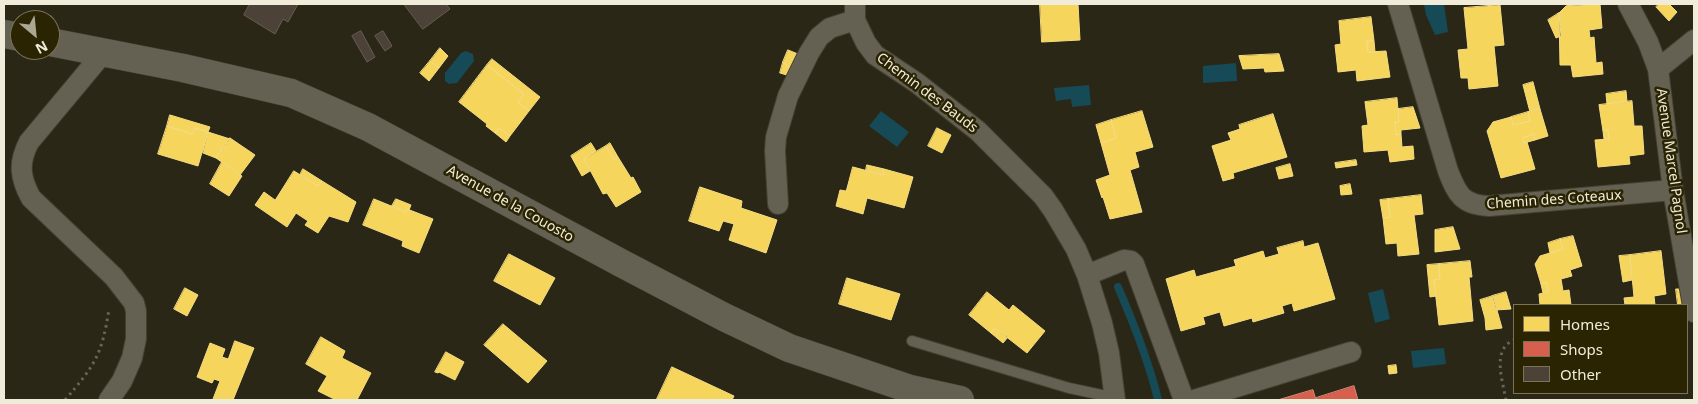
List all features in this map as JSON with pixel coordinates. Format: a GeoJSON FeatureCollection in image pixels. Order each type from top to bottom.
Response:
{"type":"FeatureCollection","features":[{"type":"Feature","properties":{"kind":"main road","name":"Avenue de la Couosto"},"geometry":{"type":"LineString","coordinates":[[60,44],[183,68],[291,93],[368,126],[613,259],[724,317],[789,348],[910,389],[960,400]]}},
{"type":"Feature","properties":{"kind":"street","name":"Chemin des Coteaux"},"geometry":{"type":"LineString","coordinates":[[1398,4],[1448,171],[1456,190],[1466,201],[1477,206],[1489,206],[1673,190]]}},
{"type":"Feature","properties":{"kind":"street","name":"Avenue Marcel Pagnol"},"geometry":{"type":"LineString","coordinates":[[1628,4],[1648,42],[1658,69],[1673,190],[1694,312]]}},
{"type":"Feature","properties":{"kind":"street","name":"Chemin des Bauds"},"geometry":{"type":"LineString","coordinates":[[778,204],[776,137],[788,96],[819,37],[855,12],[866,43],[875,55],[917,83],[978,131],[1043,196],[1076,249],[1086,274],[1102,323],[1109,353],[1115,399]]}},
{"type":"Feature","properties":{"kind":"street","name":"Avenue Marcel Pagnol"},"geometry":{"type":"LineString","coordinates":[[1658,69],[1694,40]]}},
{"type":"Feature","properties":{"kind":"street"},"geometry":{"type":"LineString","coordinates":[[104,52],[29,142],[23,154],[21,168],[24,186],[31,198],[114,277],[134,303],[136,311],[136,339],[132,358],[122,381],[109,400]]}},
{"type":"Feature","properties":{"kind":"street"},"geometry":{"type":"LineString","coordinates":[[1086,274],[1124,260],[1131,261],[1134,264],[1184,400]]}},
{"type":"Feature","properties":{"kind":"street"},"geometry":{"type":"LineString","coordinates":[[1194,400],[1351,352]]}},
{"type":"Feature","properties":{"kind":"lane"},"geometry":{"type":"LineString","coordinates":[[912,341],[1069,388],[1115,399]]}},
{"type":"Feature","properties":{"kind":"path"},"geometry":{"type":"LineString","coordinates":[[65,400],[88,373],[98,357],[105,339],[114,277]]}},
{"type":"Feature","properties":{"kind":"path"},"geometry":{"type":"LineString","coordinates":[[1506,400],[1499,358],[1505,347],[1513,341]]}},
{"type":"Feature","properties":{"kind":"water"},"geometry":{"type":"Polygon","coordinates":[[[1424,4],[1444,4],[1448,32],[1435,35],[1426,15],[1424,4]]]}},
{"type":"Feature","properties":{"kind":"water"},"geometry":{"type":"Polygon","coordinates":[[[466,51],[473,54],[474,61],[457,83],[449,84],[445,81],[445,73],[461,53],[466,51]]]}},
{"type":"Feature","properties":{"kind":"water"},"geometry":{"type":"Polygon","coordinates":[[[1236,63],[1237,81],[1203,83],[1203,66],[1236,63]]]}},
{"type":"Feature","properties":{"kind":"water"},"geometry":{"type":"Polygon","coordinates":[[[1089,85],[1091,105],[1072,107],[1071,99],[1056,101],[1054,88],[1089,85]]]}},
{"type":"Feature","properties":{"kind":"water"},"geometry":{"type":"Polygon","coordinates":[[[881,111],[909,132],[897,147],[869,126],[881,111]]]}},
{"type":"Feature","properties":{"kind":"water"},"geometry":{"type":"Polygon","coordinates":[[[1383,289],[1390,319],[1375,323],[1368,293],[1383,289]]]}},
{"type":"Feature","properties":{"kind":"water"},"geometry":{"type":"Polygon","coordinates":[[[1444,348],[1446,364],[1413,368],[1411,351],[1444,348]]]}},
{"type":"Feature","properties":{"kind":"building: Homes"},"geometry":{"type":"Polygon","coordinates":[[[1040,4],[1078,4],[1080,40],[1042,42],[1040,4]]]}},
{"type":"Feature","properties":{"kind":"building: Homes"},"geometry":{"type":"Polygon","coordinates":[[[1600,4],[1602,28],[1589,30],[1590,38],[1594,37],[1596,63],[1602,62],[1603,74],[1573,77],[1571,65],[1560,65],[1559,13],[1566,6],[1600,4]]]}},
{"type":"Feature","properties":{"kind":"building: Homes"},"geometry":{"type":"Polygon","coordinates":[[[1659,4],[1669,4],[1677,12],[1669,21],[1656,7],[1659,4]]]}},
{"type":"Feature","properties":{"kind":"building: Homes"},"geometry":{"type":"Polygon","coordinates":[[[1500,5],[1504,45],[1494,46],[1498,86],[1469,89],[1468,78],[1461,78],[1458,50],[1468,49],[1464,8],[1500,5]]]}},
{"type":"Feature","properties":{"kind":"building: Homes"},"geometry":{"type":"Polygon","coordinates":[[[1559,13],[1561,36],[1556,38],[1548,20],[1559,13]]]}},
{"type":"Feature","properties":{"kind":"building: Homes"},"geometry":{"type":"Polygon","coordinates":[[[1371,17],[1374,41],[1367,41],[1368,52],[1386,51],[1390,77],[1357,81],[1356,70],[1338,72],[1335,45],[1341,44],[1339,21],[1371,17]]]}},
{"type":"Feature","properties":{"kind":"building: Homes"},"geometry":{"type":"Polygon","coordinates":[[[1367,41],[1374,41],[1375,52],[1368,52],[1367,41]]]}},
{"type":"Feature","properties":{"kind":"building: Homes"},"geometry":{"type":"Polygon","coordinates":[[[440,48],[448,56],[439,68],[430,61],[440,48]]]}},
{"type":"Feature","properties":{"kind":"building: Homes"},"geometry":{"type":"Polygon","coordinates":[[[788,50],[798,54],[791,69],[783,62],[788,50]]]}},
{"type":"Feature","properties":{"kind":"building: Homes"},"geometry":{"type":"Polygon","coordinates":[[[1279,54],[1284,71],[1265,72],[1264,68],[1243,69],[1239,56],[1279,54]]]}},
{"type":"Feature","properties":{"kind":"building: Homes"},"geometry":{"type":"Polygon","coordinates":[[[492,59],[540,97],[529,111],[518,102],[524,94],[487,65],[492,59]]]}},
{"type":"Feature","properties":{"kind":"building: Homes"},"geometry":{"type":"Polygon","coordinates":[[[430,61],[439,68],[429,81],[420,73],[430,61]]]}},
{"type":"Feature","properties":{"kind":"building: Homes"},"geometry":{"type":"Polygon","coordinates":[[[783,62],[791,69],[790,76],[780,73],[783,62]]]}},
{"type":"Feature","properties":{"kind":"building: Homes"},"geometry":{"type":"Polygon","coordinates":[[[487,65],[524,94],[518,102],[529,111],[510,136],[499,128],[495,133],[486,126],[487,124],[459,102],[487,65]]]}},
{"type":"Feature","properties":{"kind":"building: Homes"},"geometry":{"type":"Polygon","coordinates":[[[1533,82],[1540,109],[1530,112],[1523,85],[1533,82]]]}},
{"type":"Feature","properties":{"kind":"building: Homes"},"geometry":{"type":"Polygon","coordinates":[[[1626,91],[1627,102],[1607,104],[1606,94],[1626,91]]]}},
{"type":"Feature","properties":{"kind":"building: Homes"},"geometry":{"type":"Polygon","coordinates":[[[1397,98],[1399,122],[1395,122],[1396,135],[1401,134],[1402,147],[1413,146],[1414,159],[1390,162],[1388,150],[1364,152],[1362,126],[1368,125],[1365,102],[1397,98]]]}},
{"type":"Feature","properties":{"kind":"building: Homes"},"geometry":{"type":"Polygon","coordinates":[[[1632,101],[1634,126],[1642,126],[1644,154],[1629,156],[1630,164],[1598,167],[1595,140],[1609,139],[1608,130],[1603,131],[1599,105],[1632,101]]]}},
{"type":"Feature","properties":{"kind":"building: Homes"},"geometry":{"type":"Polygon","coordinates":[[[1413,107],[1420,128],[1401,130],[1401,134],[1396,135],[1395,122],[1399,122],[1398,109],[1413,107]]]}},
{"type":"Feature","properties":{"kind":"building: Homes"},"geometry":{"type":"Polygon","coordinates":[[[1540,109],[1548,136],[1535,140],[1534,134],[1523,138],[1524,143],[1527,142],[1535,169],[1501,178],[1487,131],[1493,122],[1511,117],[1513,125],[1530,121],[1528,112],[1540,109]]]}},
{"type":"Feature","properties":{"kind":"building: Homes"},"geometry":{"type":"Polygon","coordinates":[[[1142,111],[1153,147],[1135,152],[1139,167],[1130,170],[1142,212],[1110,219],[1096,180],[1110,175],[1101,143],[1116,138],[1111,120],[1142,111]]]}},
{"type":"Feature","properties":{"kind":"building: Homes"},"geometry":{"type":"Polygon","coordinates":[[[1528,112],[1530,121],[1513,125],[1511,117],[1528,112]]]}},
{"type":"Feature","properties":{"kind":"building: Homes"},"geometry":{"type":"Polygon","coordinates":[[[1273,114],[1287,157],[1233,173],[1234,178],[1223,181],[1212,146],[1231,140],[1228,133],[1240,129],[1239,125],[1273,114]]]}},
{"type":"Feature","properties":{"kind":"building: Homes"},"geometry":{"type":"Polygon","coordinates":[[[170,115],[210,127],[208,132],[195,128],[192,134],[167,126],[170,115]]]}},
{"type":"Feature","properties":{"kind":"building: Homes"},"geometry":{"type":"Polygon","coordinates":[[[1111,120],[1116,138],[1101,143],[1096,125],[1111,120]]]}},
{"type":"Feature","properties":{"kind":"building: Homes"},"geometry":{"type":"Polygon","coordinates":[[[167,126],[192,134],[195,128],[208,132],[198,166],[158,154],[167,126]]]}},
{"type":"Feature","properties":{"kind":"building: Homes"},"geometry":{"type":"Polygon","coordinates":[[[499,128],[510,136],[506,142],[495,133],[499,128]]]}},
{"type":"Feature","properties":{"kind":"building: Homes"},"geometry":{"type":"Polygon","coordinates":[[[937,128],[951,135],[942,153],[928,146],[937,128]]]}},
{"type":"Feature","properties":{"kind":"building: Homes"},"geometry":{"type":"Polygon","coordinates":[[[1608,130],[1609,139],[1604,139],[1603,131],[1608,130]]]}},
{"type":"Feature","properties":{"kind":"building: Homes"},"geometry":{"type":"Polygon","coordinates":[[[208,132],[230,139],[216,158],[203,153],[208,132]]]}},
{"type":"Feature","properties":{"kind":"building: Homes"},"geometry":{"type":"Polygon","coordinates":[[[1534,134],[1535,140],[1524,143],[1523,138],[1534,134]]]}},
{"type":"Feature","properties":{"kind":"building: Homes"},"geometry":{"type":"Polygon","coordinates":[[[230,138],[255,155],[240,175],[216,158],[230,138]]]}},
{"type":"Feature","properties":{"kind":"building: Homes"},"geometry":{"type":"Polygon","coordinates":[[[591,143],[596,151],[584,159],[590,171],[582,176],[571,156],[591,143]]]}},
{"type":"Feature","properties":{"kind":"building: Homes"},"geometry":{"type":"Polygon","coordinates":[[[610,143],[618,157],[614,160],[606,146],[610,143]]]}},
{"type":"Feature","properties":{"kind":"building: Homes"},"geometry":{"type":"Polygon","coordinates":[[[606,146],[614,160],[618,157],[631,178],[633,177],[641,192],[616,207],[607,193],[603,194],[584,159],[606,146]]]}},
{"type":"Feature","properties":{"kind":"building: Homes"},"geometry":{"type":"Polygon","coordinates":[[[1356,160],[1357,165],[1336,168],[1335,163],[1356,160]]]}},
{"type":"Feature","properties":{"kind":"building: Homes"},"geometry":{"type":"Polygon","coordinates":[[[222,162],[242,176],[229,196],[210,184],[222,162]]]}},
{"type":"Feature","properties":{"kind":"building: Homes"},"geometry":{"type":"Polygon","coordinates":[[[1290,164],[1293,176],[1279,179],[1276,168],[1290,164]]]}},
{"type":"Feature","properties":{"kind":"building: Homes"},"geometry":{"type":"Polygon","coordinates":[[[867,165],[884,169],[883,175],[866,170],[867,165]]]}},
{"type":"Feature","properties":{"kind":"building: Homes"},"geometry":{"type":"Polygon","coordinates":[[[853,167],[883,175],[884,169],[913,177],[904,208],[867,198],[863,214],[836,206],[840,190],[846,191],[853,167]]]}},
{"type":"Feature","properties":{"kind":"building: Homes"},"geometry":{"type":"Polygon","coordinates":[[[303,169],[322,181],[318,186],[300,175],[303,169]]]}},
{"type":"Feature","properties":{"kind":"building: Homes"},"geometry":{"type":"Polygon","coordinates":[[[294,171],[318,186],[322,181],[356,202],[348,222],[329,216],[318,233],[305,225],[308,221],[296,213],[287,227],[255,205],[264,192],[275,200],[294,171]]]}},
{"type":"Feature","properties":{"kind":"building: Homes"},"geometry":{"type":"Polygon","coordinates":[[[1350,184],[1352,194],[1341,195],[1340,186],[1350,184]]]}},
{"type":"Feature","properties":{"kind":"building: Homes"},"geometry":{"type":"Polygon","coordinates":[[[700,187],[742,201],[741,208],[777,220],[766,253],[729,240],[734,224],[723,221],[719,231],[689,221],[700,187]]]}},
{"type":"Feature","properties":{"kind":"building: Homes"},"geometry":{"type":"Polygon","coordinates":[[[1421,195],[1423,214],[1414,215],[1419,254],[1398,256],[1397,243],[1386,244],[1383,218],[1390,217],[1388,199],[1421,195]]]}},
{"type":"Feature","properties":{"kind":"building: Homes"},"geometry":{"type":"Polygon","coordinates":[[[374,199],[406,212],[407,209],[433,219],[419,253],[402,246],[403,241],[363,225],[374,199]]]}},
{"type":"Feature","properties":{"kind":"building: Homes"},"geometry":{"type":"Polygon","coordinates":[[[396,199],[411,205],[409,210],[407,209],[406,212],[392,206],[396,199]]]}},
{"type":"Feature","properties":{"kind":"building: Homes"},"geometry":{"type":"Polygon","coordinates":[[[1388,199],[1390,217],[1383,218],[1380,200],[1388,199]]]}},
{"type":"Feature","properties":{"kind":"building: Homes"},"geometry":{"type":"Polygon","coordinates":[[[1453,227],[1460,249],[1435,252],[1435,230],[1453,227]]]}},
{"type":"Feature","properties":{"kind":"building: Homes"},"geometry":{"type":"Polygon","coordinates":[[[1573,236],[1582,266],[1570,270],[1572,276],[1561,279],[1563,291],[1569,290],[1571,304],[1540,304],[1539,294],[1548,292],[1547,283],[1541,284],[1535,264],[1540,256],[1563,249],[1560,239],[1573,236]]]}},
{"type":"Feature","properties":{"kind":"building: Homes"},"geometry":{"type":"Polygon","coordinates":[[[1560,239],[1563,249],[1550,253],[1548,243],[1560,239]]]}},
{"type":"Feature","properties":{"kind":"building: Homes"},"geometry":{"type":"Polygon","coordinates":[[[1303,241],[1304,247],[1318,243],[1335,299],[1294,311],[1292,303],[1282,306],[1284,313],[1253,322],[1252,318],[1224,326],[1220,312],[1203,317],[1205,324],[1181,331],[1166,279],[1194,270],[1196,277],[1236,266],[1234,260],[1263,251],[1265,258],[1279,254],[1277,248],[1303,241]]]}},
{"type":"Feature","properties":{"kind":"building: Homes"},"geometry":{"type":"Polygon","coordinates":[[[1661,251],[1666,294],[1654,296],[1655,304],[1625,304],[1624,298],[1634,297],[1630,255],[1661,251]]]}},
{"type":"Feature","properties":{"kind":"building: Homes"},"geometry":{"type":"Polygon","coordinates":[[[509,254],[555,278],[540,305],[494,281],[509,254]]]}},
{"type":"Feature","properties":{"kind":"building: Homes"},"geometry":{"type":"Polygon","coordinates":[[[1630,255],[1632,280],[1623,282],[1619,256],[1630,255]]]}},
{"type":"Feature","properties":{"kind":"building: Homes"},"geometry":{"type":"Polygon","coordinates":[[[1470,261],[1472,277],[1469,277],[1473,321],[1439,325],[1434,280],[1440,279],[1439,264],[1470,261]]]}},
{"type":"Feature","properties":{"kind":"building: Homes"},"geometry":{"type":"Polygon","coordinates":[[[1439,264],[1440,279],[1434,280],[1436,296],[1430,297],[1427,265],[1439,264]]]}},
{"type":"Feature","properties":{"kind":"building: Homes"},"geometry":{"type":"Polygon","coordinates":[[[847,278],[900,294],[891,320],[839,304],[847,278]]]}},
{"type":"Feature","properties":{"kind":"building: Homes"},"geometry":{"type":"Polygon","coordinates":[[[1547,283],[1548,292],[1543,293],[1541,284],[1547,283]]]}},
{"type":"Feature","properties":{"kind":"building: Homes"},"geometry":{"type":"Polygon","coordinates":[[[185,288],[198,295],[187,316],[174,309],[185,288]]]}},
{"type":"Feature","properties":{"kind":"building: Homes"},"geometry":{"type":"Polygon","coordinates":[[[1676,289],[1682,289],[1685,304],[1678,304],[1676,289]]]}},
{"type":"Feature","properties":{"kind":"building: Homes"},"geometry":{"type":"Polygon","coordinates":[[[987,292],[1009,310],[1013,305],[1045,331],[1027,353],[995,328],[991,333],[969,315],[987,292]]]}},
{"type":"Feature","properties":{"kind":"building: Homes"},"geometry":{"type":"Polygon","coordinates":[[[1506,292],[1511,309],[1496,310],[1492,296],[1506,292]]]}},
{"type":"Feature","properties":{"kind":"building: Homes"},"geometry":{"type":"Polygon","coordinates":[[[1493,296],[1502,328],[1486,330],[1480,300],[1493,296]]]}},
{"type":"Feature","properties":{"kind":"building: Homes"},"geometry":{"type":"Polygon","coordinates":[[[503,324],[547,361],[528,383],[484,345],[503,324]]]}},
{"type":"Feature","properties":{"kind":"building: Homes"},"geometry":{"type":"Polygon","coordinates":[[[995,328],[1008,337],[1003,343],[991,333],[995,328]]]}},
{"type":"Feature","properties":{"kind":"building: Homes"},"geometry":{"type":"Polygon","coordinates":[[[321,337],[345,351],[342,358],[371,373],[357,400],[336,400],[318,391],[327,376],[306,364],[321,337]]]}},
{"type":"Feature","properties":{"kind":"building: Homes"},"geometry":{"type":"Polygon","coordinates":[[[235,341],[254,348],[233,400],[213,399],[220,381],[214,379],[212,383],[197,377],[210,343],[225,349],[222,357],[228,359],[235,341]]]}},
{"type":"Feature","properties":{"kind":"building: Homes"},"geometry":{"type":"Polygon","coordinates":[[[446,352],[464,362],[455,380],[435,372],[446,352]]]}},
{"type":"Feature","properties":{"kind":"building: Homes"},"geometry":{"type":"Polygon","coordinates":[[[1396,365],[1397,373],[1389,374],[1388,366],[1396,365]]]}},
{"type":"Feature","properties":{"kind":"building: Homes"},"geometry":{"type":"Polygon","coordinates":[[[672,367],[734,396],[732,400],[657,399],[672,367]]]}},
{"type":"Feature","properties":{"kind":"building: Shops"},"geometry":{"type":"Polygon","coordinates":[[[1354,386],[1358,400],[1316,400],[1316,398],[1354,386]]]}},
{"type":"Feature","properties":{"kind":"building: Shops"},"geometry":{"type":"Polygon","coordinates":[[[1313,390],[1316,400],[1278,400],[1313,390]]]}},
{"type":"Feature","properties":{"kind":"building: Other"},"geometry":{"type":"Polygon","coordinates":[[[250,4],[298,4],[288,22],[283,19],[275,34],[244,15],[250,4]]]}},
{"type":"Feature","properties":{"kind":"building: Other"},"geometry":{"type":"Polygon","coordinates":[[[404,4],[446,4],[450,9],[423,29],[404,4]]]}},
{"type":"Feature","properties":{"kind":"building: Other"},"geometry":{"type":"Polygon","coordinates":[[[361,31],[375,57],[367,62],[352,36],[361,31]]]}},
{"type":"Feature","properties":{"kind":"building: Other"},"geometry":{"type":"Polygon","coordinates":[[[383,31],[392,46],[385,51],[375,36],[383,31]]]}},
{"type":"Feature","properties":{"kind":"waterway"},"geometry":{"type":"LineString","coordinates":[[1118,287],[1141,343],[1158,400]]}}]}
